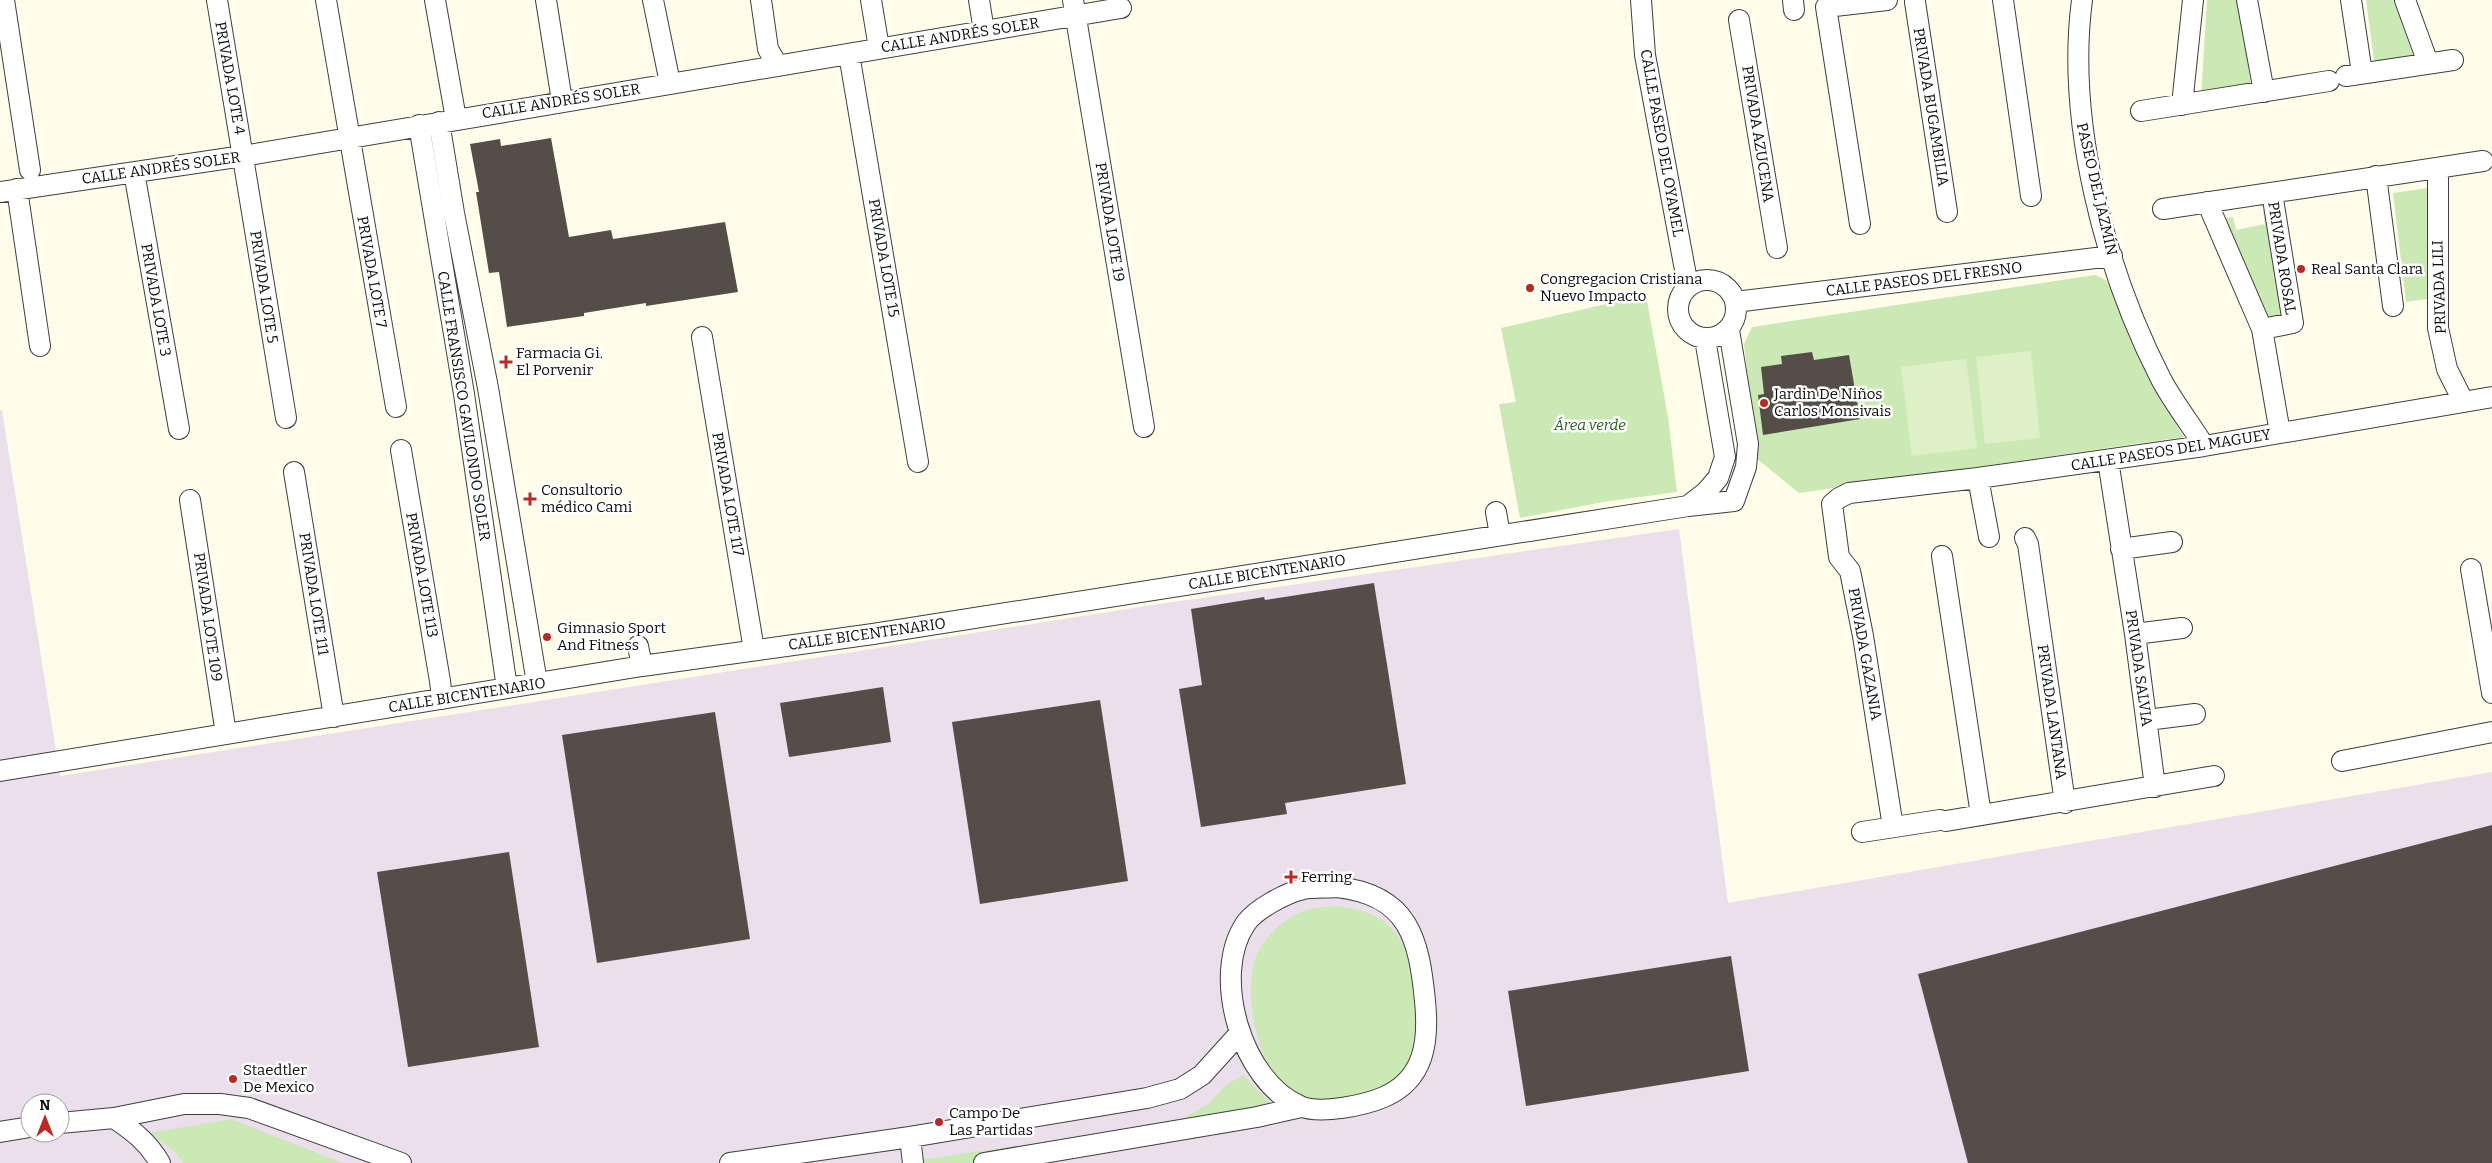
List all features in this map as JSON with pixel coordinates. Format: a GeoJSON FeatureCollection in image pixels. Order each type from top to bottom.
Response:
{"type":"FeatureCollection","features":[{"type":"Feature","properties":{"kind":"street"},"geometry":{"type":"LineString","coordinates":[[4,0],[7,72],[30,170]]}},
{"type":"Feature","properties":{"kind":"street","name":"PRIVADA LOTE 4"},"geometry":{"type":"LineString","coordinates":[[217,0],[243,156]]}},
{"type":"Feature","properties":{"kind":"street","name":"PRIVADA LOTE 7"},"geometry":{"type":"LineString","coordinates":[[326,0],[396,407]]}},
{"type":"Feature","properties":{"kind":"street","name":"CALLE FRANSISCO GAVILONDO SOLER"},"geometry":{"type":"LineString","coordinates":[[435,0],[448,120],[454,213],[488,388],[537,683]]}},
{"type":"Feature","properties":{"kind":"street"},"geometry":{"type":"LineString","coordinates":[[546,0],[562,101]]}},
{"type":"Feature","properties":{"kind":"street"},"geometry":{"type":"LineString","coordinates":[[652,0],[670,83]]}},
{"type":"Feature","properties":{"kind":"street"},"geometry":{"type":"LineString","coordinates":[[761,0],[768,49],[778,65]]}},
{"type":"Feature","properties":{"kind":"street"},"geometry":{"type":"LineString","coordinates":[[871,0],[879,48]]}},
{"type":"Feature","properties":{"kind":"street"},"geometry":{"type":"LineString","coordinates":[[979,0],[984,31]]}},
{"type":"Feature","properties":{"kind":"street","name":"CALLE PASEO DEL OYAMEL"},"geometry":{"type":"LineString","coordinates":[[1641,0],[1645,55],[1688,286]]}},
{"type":"Feature","properties":{"kind":"street"},"geometry":{"type":"LineString","coordinates":[[1860,224],[1826,7],[1887,0]]}},
{"type":"Feature","properties":{"kind":"street"},"geometry":{"type":"LineString","coordinates":[[2003,0],[2031,196]]}},
{"type":"Feature","properties":{"kind":"street","name":"PASEO DEL JAZMÍN"},"geometry":{"type":"LineString","coordinates":[[2082,0],[2079,25],[2078,71],[2081,122],[2106,238],[2147,351],[2162,381],[2204,446]]}},
{"type":"Feature","properties":{"kind":"street"},"geometry":{"type":"LineString","coordinates":[[2182,106],[2194,0]]}},
{"type":"Feature","properties":{"kind":"street"},"geometry":{"type":"LineString","coordinates":[[2247,0],[2264,92]]}},
{"type":"Feature","properties":{"kind":"street"},"geometry":{"type":"LineString","coordinates":[[2345,77],[2351,0]]}},
{"type":"Feature","properties":{"kind":"street"},"geometry":{"type":"LineString","coordinates":[[2404,0],[2428,63]]}},
{"type":"Feature","properties":{"kind":"street","name":"PRIVADA BUGAMBILIA"},"geometry":{"type":"LineString","coordinates":[[1915,2],[1947,212]]}},
{"type":"Feature","properties":{"kind":"street","name":"CALLE ANDRÉS SOLER"},"geometry":{"type":"LineString","coordinates":[[8,191],[243,156],[984,31],[1075,8],[1121,8]]}},
{"type":"Feature","properties":{"kind":"street","name":"PRIVADA LOTE 19"},"geometry":{"type":"LineString","coordinates":[[1075,8],[1144,427]]}},
{"type":"Feature","properties":{"kind":"street","name":"PRIVADA AZUCENA"},"geometry":{"type":"LineString","coordinates":[[1739,20],[1777,248]]}},
{"type":"Feature","properties":{"kind":"street","name":"PRIVADA LOTE 15"},"geometry":{"type":"LineString","coordinates":[[849,54],[918,462]]}},
{"type":"Feature","properties":{"kind":"street"},"geometry":{"type":"LineString","coordinates":[[2141,111],[2182,106],[2453,60]]}},
{"type":"Feature","properties":{"kind":"street","name":"CALLE FRANSISCO GAVILONDO SOLER"},"geometry":{"type":"LineString","coordinates":[[419,125],[464,394],[507,688]]}},
{"type":"Feature","properties":{"kind":"street","name":"PRIVADA LOTE 5"},"geometry":{"type":"LineString","coordinates":[[243,156],[286,418]]}},
{"type":"Feature","properties":{"kind":"street"},"geometry":{"type":"LineString","coordinates":[[2163,209],[2483,161]]}},
{"type":"Feature","properties":{"kind":"street","name":"PRIVADA LILI"},"geometry":{"type":"LineString","coordinates":[[2438,168],[2438,328],[2447,370],[2463,400]]}},
{"type":"Feature","properties":{"kind":"street","name":"PRIVADA LOTE 3"},"geometry":{"type":"LineString","coordinates":[[134,172],[179,428]]}},
{"type":"Feature","properties":{"kind":"street"},"geometry":{"type":"LineString","coordinates":[[2376,176],[2393,306]]}},
{"type":"Feature","properties":{"kind":"street"},"geometry":{"type":"LineString","coordinates":[[8,191],[40,346]]}},
{"type":"Feature","properties":{"kind":"street","name":"PRIVADA ROSAL"},"geometry":{"type":"LineString","coordinates":[[2262,329],[2292,323],[2272,192]]}},
{"type":"Feature","properties":{"kind":"street"},"geometry":{"type":"LineString","coordinates":[[2207,202],[2262,329],[2280,433]]}},
{"type":"Feature","properties":{"kind":"street","name":"CALLE PASEOS DEL FRESNO"},"geometry":{"type":"LineString","coordinates":[[1735,302],[2112,256]]}},
{"type":"Feature","properties":{"kind":"street"},"geometry":{"type":"LineString","coordinates":[[1716,281],[1731,293],[1735,302],[1736,311],[1729,330],[1715,338],[1705,339],[1691,333],[1679,319],[1679,301],[1688,286],[1697,282],[1716,281]]}},
{"type":"Feature","properties":{"kind":"street","name":"CALLE BICENTENARIO"},"geometry":{"type":"LineString","coordinates":[[0,770],[642,666],[873,634],[1688,506],[1734,501],[1746,467],[1748,444],[1729,330]]}},
{"type":"Feature","properties":{"kind":"street","name":"PRIVADA LOTE 117"},"geometry":{"type":"LineString","coordinates":[[702,337],[754,650]]}},
{"type":"Feature","properties":{"kind":"street"},"geometry":{"type":"LineString","coordinates":[[1688,506],[1706,492],[1718,478],[1725,457],[1705,339]]}},
{"type":"Feature","properties":{"kind":"street"},"geometry":{"type":"LineString","coordinates":[[464,394],[488,388]]}},
{"type":"Feature","properties":{"kind":"street","name":"CALLE PASEOS DEL MAGUEY"},"geometry":{"type":"LineString","coordinates":[[1849,493],[1978,478],[2204,446],[2463,400],[2492,397]]}},
{"type":"Feature","properties":{"kind":"street","name":"PRIVADA LOTE 113"},"geometry":{"type":"LineString","coordinates":[[401,450],[442,699]]}},
{"type":"Feature","properties":{"kind":"street","name":"PRIVADA SALVIA"},"geometry":{"type":"LineString","coordinates":[[2108,460],[2135,634],[2155,787]]}},
{"type":"Feature","properties":{"kind":"street","name":"PRIVADA LOTE 111"},"geometry":{"type":"LineString","coordinates":[[294,472],[334,717]]}},
{"type":"Feature","properties":{"kind":"street"},"geometry":{"type":"LineString","coordinates":[[1978,478],[1989,537]]}},
{"type":"Feature","properties":{"kind":"street","name":"PRIVADA GAZANIA"},"geometry":{"type":"LineString","coordinates":[[1849,493],[1832,504],[1832,514],[1838,557],[1850,571],[1863,636],[1893,827]]}},
{"type":"Feature","properties":{"kind":"street","name":"PRIVADA LOTE 109"},"geometry":{"type":"LineString","coordinates":[[190,500],[226,734]]}},
{"type":"Feature","properties":{"kind":"street"},"geometry":{"type":"LineString","coordinates":[[1496,512],[1500,536]]}},
{"type":"Feature","properties":{"kind":"street","name":"PRIVADA LANTANA"},"geometry":{"type":"LineString","coordinates":[[2024,538],[2028,544],[2065,803]]}},
{"type":"Feature","properties":{"kind":"street"},"geometry":{"type":"LineString","coordinates":[[2121,550],[2172,542]]}},
{"type":"Feature","properties":{"kind":"street"},"geometry":{"type":"LineString","coordinates":[[1942,556],[1981,815]]}},
{"type":"Feature","properties":{"kind":"street"},"geometry":{"type":"LineString","coordinates":[[2471,569],[2492,693]]}},
{"type":"Feature","properties":{"kind":"street"},"geometry":{"type":"LineString","coordinates":[[2135,634],[2182,628]]}},
{"type":"Feature","properties":{"kind":"street"},"geometry":{"type":"LineString","coordinates":[[638,646],[642,666]]}},
{"type":"Feature","properties":{"kind":"street"},"geometry":{"type":"LineString","coordinates":[[2147,720],[2195,714]]}},
{"type":"Feature","properties":{"kind":"street"},"geometry":{"type":"LineString","coordinates":[[2342,761],[2492,732]]}},
{"type":"Feature","properties":{"kind":"street"},"geometry":{"type":"LineString","coordinates":[[1862,832],[2065,803],[2214,776]]}},
{"type":"Feature","properties":{"kind":"street"},"geometry":{"type":"LineString","coordinates":[[984,1163],[1247,1119],[1301,1107],[1324,1109],[1370,1103],[1396,1092],[1413,1076],[1424,1054],[1427,1020],[1416,942],[1405,921],[1384,901],[1357,889],[1337,887],[1302,889],[1263,907],[1246,923],[1234,948],[1231,970],[1240,1034],[1250,1060],[1275,1092],[1301,1107]]}},
{"type":"Feature","properties":{"kind":"street"},"geometry":{"type":"LineString","coordinates":[[730,1163],[910,1137],[1147,1098],[1180,1089],[1202,1076],[1240,1034]]}},
{"type":"Feature","properties":{"kind":"street"},"geometry":{"type":"LineString","coordinates":[[70,1122],[114,1118],[184,1104],[220,1104],[249,1108],[401,1163]]}},
{"type":"Feature","properties":{"kind":"street"},"geometry":{"type":"LineString","coordinates":[[114,1118],[139,1136],[152,1149],[160,1163]]}},
{"type":"Feature","properties":{"kind":"street"},"geometry":{"type":"LineString","coordinates":[[0,1132],[20,1129]]}},
{"type":"Feature","properties":{"kind":"street"},"geometry":{"type":"LineString","coordinates":[[910,1137],[913,1163]]}},
{"type":"Feature","properties":{"kind":"shaded area"},"geometry":{"type":"Polygon","coordinates":[[[0,410],[2,410],[60,776],[1159,604],[1679,529],[1728,903],[2492,772],[2492,1163],[0,1163],[0,410]]]}},
{"type":"Feature","properties":{"kind":"green space"},"geometry":{"type":"Polygon","coordinates":[[[2207,0],[2239,0],[2251,88],[2201,97],[2207,0]]]}},
{"type":"Feature","properties":{"kind":"green space"},"geometry":{"type":"Polygon","coordinates":[[[2366,0],[2394,0],[2416,64],[2375,68],[2366,0]]]}},
{"type":"Feature","properties":{"kind":"green space"},"geometry":{"type":"Polygon","coordinates":[[[2434,187],[2434,298],[2406,302],[2393,193],[2434,187]]]}},
{"type":"Feature","properties":{"kind":"green space"},"geometry":{"type":"Polygon","coordinates":[[[2263,211],[2270,211],[2290,319],[2271,323],[2224,218],[2233,217],[2236,230],[2265,224],[2263,211]]]}},
{"type":"Feature","properties":{"kind":"green space"},"geometry":{"type":"Polygon","coordinates":[[[2095,275],[2106,280],[2183,437],[1799,493],[1757,459],[1744,344],[1752,327],[2095,275]]]}},
{"type":"Feature","properties":{"kind":"green space","name":"Área verde"},"geometry":{"type":"Polygon","coordinates":[[[1646,295],[1668,417],[1677,492],[1603,502],[1520,518],[1499,404],[1516,402],[1501,328],[1646,295]]]}},
{"type":"Feature","properties":{"kind":"green space"},"geometry":{"type":"Polygon","coordinates":[[[2031,351],[2040,438],[1985,444],[1976,357],[2031,351]]]}},
{"type":"Feature","properties":{"kind":"green space"},"geometry":{"type":"Polygon","coordinates":[[[1966,359],[1977,448],[1912,456],[1901,367],[1966,359]]]}},
{"type":"Feature","properties":{"kind":"green space"},"geometry":{"type":"Polygon","coordinates":[[[1338,906],[1359,910],[1379,918],[1390,927],[1400,940],[1409,955],[1414,971],[1420,1006],[1420,1024],[1414,1060],[1395,1084],[1374,1094],[1331,1109],[1287,1090],[1274,1075],[1265,1059],[1254,1023],[1251,986],[1257,954],[1276,929],[1288,919],[1305,910],[1338,906]]]}},
{"type":"Feature","properties":{"kind":"green space"},"geometry":{"type":"Polygon","coordinates":[[[1243,1075],[1275,1108],[991,1163],[899,1163],[1176,1122],[1207,1105],[1226,1085],[1243,1075]]]}},
{"type":"Feature","properties":{"kind":"green space"},"geometry":{"type":"Polygon","coordinates":[[[231,1119],[343,1163],[183,1163],[174,1151],[149,1133],[231,1119]]]}},
{"type":"Feature","properties":{"kind":"building"},"geometry":{"type":"Polygon","coordinates":[[[551,138],[569,237],[611,230],[613,239],[725,222],[738,292],[646,306],[646,303],[584,313],[584,316],[507,327],[499,272],[489,273],[476,192],[479,192],[470,144],[500,139],[501,146],[551,138]]]}},
{"type":"Feature","properties":{"kind":"building"},"geometry":{"type":"Polygon","coordinates":[[[1812,352],[1814,360],[1849,355],[1860,419],[1763,435],[1758,395],[1764,394],[1761,367],[1782,364],[1781,356],[1812,352]]]}},
{"type":"Feature","properties":{"kind":"building"},"geometry":{"type":"Polygon","coordinates":[[[1374,583],[1406,784],[1285,803],[1287,814],[1201,827],[1179,689],[1202,685],[1191,609],[1264,597],[1265,600],[1374,583]]]}},
{"type":"Feature","properties":{"kind":"building"},"geometry":{"type":"Polygon","coordinates":[[[883,687],[891,742],[789,757],[780,703],[883,687]]]}},
{"type":"Feature","properties":{"kind":"building"},"geometry":{"type":"Polygon","coordinates":[[[1100,700],[1128,881],[980,904],[952,722],[1100,700]]]}},
{"type":"Feature","properties":{"kind":"building"},"geometry":{"type":"Polygon","coordinates":[[[715,712],[750,939],[597,963],[562,735],[715,712]]]}},
{"type":"Feature","properties":{"kind":"building"},"geometry":{"type":"Polygon","coordinates":[[[2492,825],[2492,1163],[1968,1163],[1918,974],[2492,825]]]}},
{"type":"Feature","properties":{"kind":"building"},"geometry":{"type":"Polygon","coordinates":[[[509,852],[539,1047],[408,1067],[377,872],[509,852]]]}},
{"type":"Feature","properties":{"kind":"building"},"geometry":{"type":"Polygon","coordinates":[[[1731,956],[1749,1071],[1526,1106],[1508,991],[1731,956]]]}},
{"type":"Feature","properties":{"kind":"place","name":"Real Santa Clara"},"geometry":{"type":"Point","coordinates":[2301,269]}},
{"type":"Feature","properties":{"kind":"place","name":"Congregacion Cristiana Nuevo Impacto"},"geometry":{"type":"Point","coordinates":[1530,288]}},
{"type":"Feature","properties":{"kind":"place","name":"Farmacia Gi. El Porvenir"},"geometry":{"type":"Point","coordinates":[506,362]}},
{"type":"Feature","properties":{"kind":"place","name":"Jardin De Niños Carlos Monsivais"},"geometry":{"type":"Point","coordinates":[1764,403]}},
{"type":"Feature","properties":{"kind":"place","name":"Consultorio médico Cami"},"geometry":{"type":"Point","coordinates":[530,499]}},
{"type":"Feature","properties":{"kind":"place","name":"Gimnasio Sport And Fitness"},"geometry":{"type":"Point","coordinates":[547,637]}},
{"type":"Feature","properties":{"kind":"place","name":"Ferring"},"geometry":{"type":"Point","coordinates":[1291,877]}},
{"type":"Feature","properties":{"kind":"place","name":"Staedtler De Mexico"},"geometry":{"type":"Point","coordinates":[233,1079]}},
{"type":"Feature","properties":{"kind":"place","name":"Campo De Las Partidas"},"geometry":{"type":"Point","coordinates":[939,1122]}}]}
